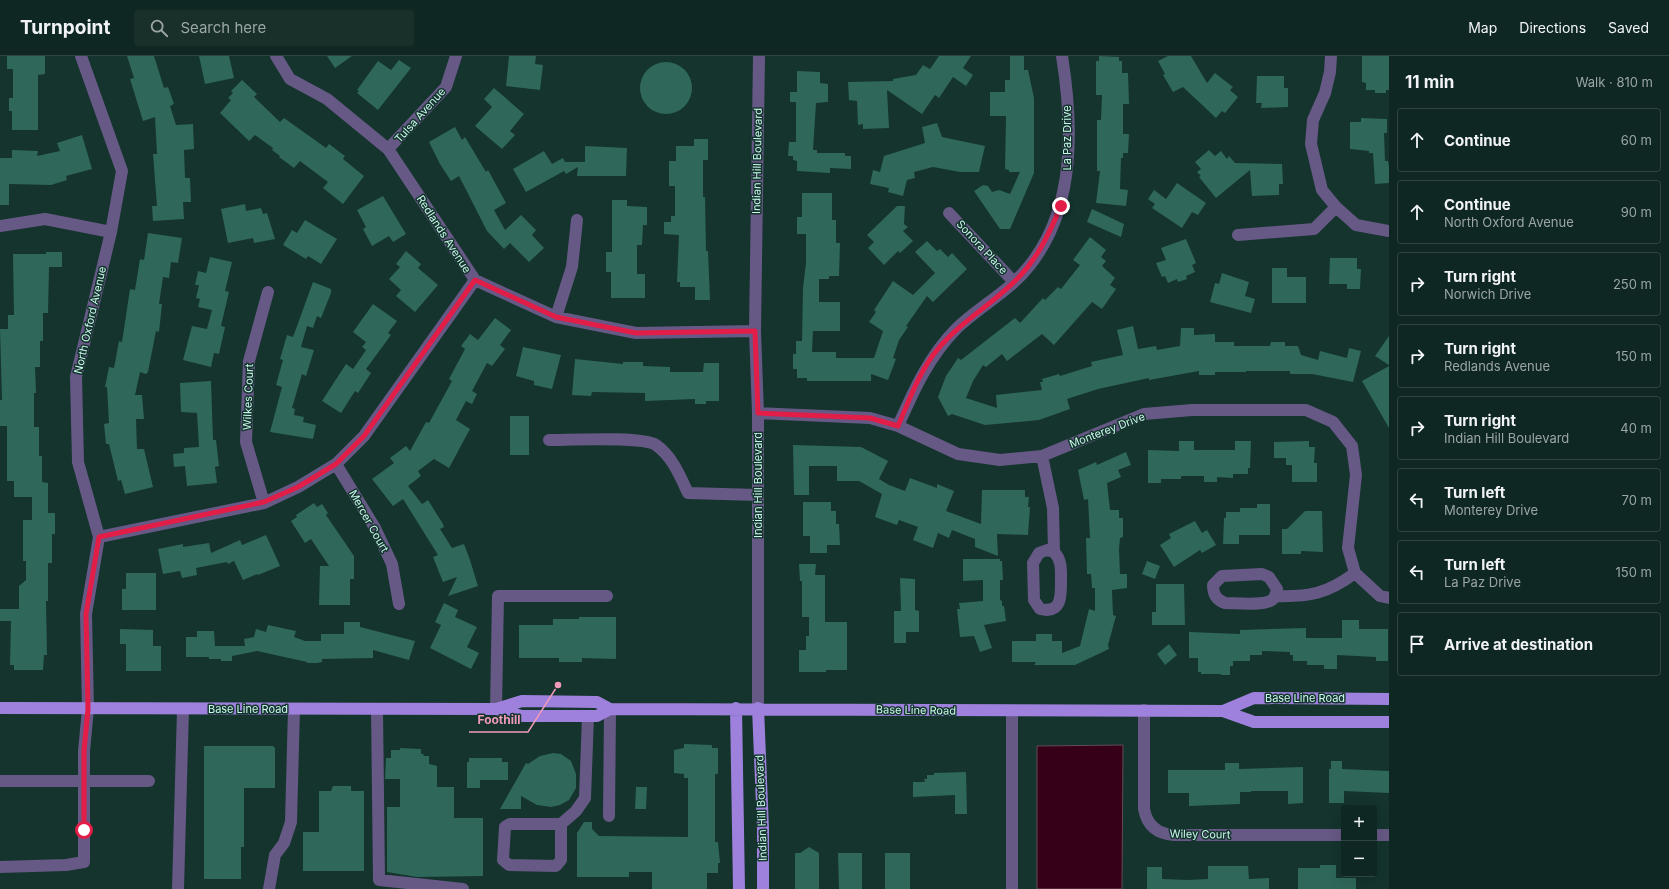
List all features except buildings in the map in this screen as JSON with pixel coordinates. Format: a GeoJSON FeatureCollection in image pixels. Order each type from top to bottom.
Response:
{"type":"FeatureCollection","features":[{"type":"Feature","properties":{"kind":"main road","name":"Base Line Road"},"geometry":{"type":"LineString","coordinates":[[1223,711],[1254,698],[1389,699]]}},
{"type":"Feature","properties":{"kind":"main road","name":"Base Line Road"},"geometry":{"type":"LineString","coordinates":[[496,709],[522,701],[597,702],[610,709]]}},
{"type":"Feature","properties":{"kind":"main road","name":"Base Line Road"},"geometry":{"type":"LineString","coordinates":[[0,708],[496,709],[522,716],[597,716],[610,709],[758,708],[1012,711],[1144,710],[1223,711],[1254,722],[1389,722]]}},
{"type":"Feature","properties":{"kind":"main road","name":"Indian Hill Boulevard"},"geometry":{"type":"LineString","coordinates":[[736,708],[739,889]]}},
{"type":"Feature","properties":{"kind":"main road","name":"Indian Hill Boulevard"},"geometry":{"type":"LineString","coordinates":[[758,708],[763,829],[763,889]]}},
{"type":"Feature","properties":{"kind":"street","name":"North Oxford Avenue"},"geometry":{"type":"LineString","coordinates":[[0,867],[66,865],[84,862],[85,730],[88,709],[86,614],[99,537],[78,462],[76,377],[110,232],[122,171],[81,56]]}},
{"type":"Feature","properties":{"kind":"street","name":"Redlands Avenue"},"geometry":{"type":"LineString","coordinates":[[276,56],[290,79],[327,99],[388,149],[475,280],[556,317],[636,333],[755,331]]}},
{"type":"Feature","properties":{"kind":"street","name":"Tulsa Avenue"},"geometry":{"type":"LineString","coordinates":[[388,149],[446,87],[456,56]]}},
{"type":"Feature","properties":{"kind":"street","name":"Indian Hill Boulevard"},"geometry":{"type":"LineString","coordinates":[[758,708],[758,413],[755,331],[759,56]]}},
{"type":"Feature","properties":{"kind":"street","name":"La Paz Drive"},"geometry":{"type":"LineString","coordinates":[[898,426],[920,378],[936,351],[957,328],[1014,282],[1030,265],[1049,234],[1061,206],[1068,170],[1067,86],[1062,56]]}},
{"type":"Feature","properties":{"kind":"street"},"geometry":{"type":"LineString","coordinates":[[1331,56],[1330,72],[1325,93],[1313,120],[1311,144],[1322,190],[1336,207],[1356,225],[1389,231]]}},
{"type":"Feature","properties":{"kind":"street"},"geometry":{"type":"LineString","coordinates":[[1238,235],[1314,229],[1336,207]]}},
{"type":"Feature","properties":{"kind":"street","name":"Sonora Place"},"geometry":{"type":"LineString","coordinates":[[950,213],[1014,282]]}},
{"type":"Feature","properties":{"kind":"street"},"geometry":{"type":"LineString","coordinates":[[0,226],[45,219],[110,232]]}},
{"type":"Feature","properties":{"kind":"street"},"geometry":{"type":"LineString","coordinates":[[556,317],[572,267],[577,220]]}},
{"type":"Feature","properties":{"kind":"street"},"geometry":{"type":"LineString","coordinates":[[99,537],[264,502],[298,487],[336,464],[364,436],[475,280]]}},
{"type":"Feature","properties":{"kind":"street","name":"Wilkes Court"},"geometry":{"type":"LineString","coordinates":[[264,502],[246,442],[249,361],[268,292]]}},
{"type":"Feature","properties":{"kind":"street","name":"Monterey Drive"},"geometry":{"type":"LineString","coordinates":[[758,413],[870,418],[898,426],[958,454],[1000,460],[1042,456],[1144,414],[1192,410],[1306,410],[1333,422],[1352,446],[1356,474],[1348,548],[1355,573]]}},
{"type":"Feature","properties":{"kind":"street"},"geometry":{"type":"LineString","coordinates":[[549,440],[638,441],[654,444],[665,453],[688,493],[758,495]]}},
{"type":"Feature","properties":{"kind":"street"},"geometry":{"type":"LineString","coordinates":[[1042,456],[1053,508],[1054,552],[1061,561],[1061,598],[1053,609],[1047,611],[1040,609],[1034,600],[1033,563],[1039,553],[1047,550],[1054,552]]}},
{"type":"Feature","properties":{"kind":"street","name":"Mercer Court"},"geometry":{"type":"LineString","coordinates":[[336,464],[375,528],[392,564],[399,604]]}},
{"type":"Feature","properties":{"kind":"street"},"geometry":{"type":"LineString","coordinates":[[1275,596],[1277,589],[1273,582],[1262,574],[1222,576],[1214,585],[1215,596],[1219,601],[1225,603],[1265,602],[1272,600],[1275,596],[1311,595],[1339,585],[1355,573],[1380,596],[1389,598]]}},
{"type":"Feature","properties":{"kind":"street"},"geometry":{"type":"LineString","coordinates":[[496,709],[498,596],[607,596]]}},
{"type":"Feature","properties":{"kind":"street"},"geometry":{"type":"LineString","coordinates":[[178,889],[183,709]]}},
{"type":"Feature","properties":{"kind":"street"},"geometry":{"type":"LineString","coordinates":[[269,889],[275,855],[284,843],[291,822],[294,709]]}},
{"type":"Feature","properties":{"kind":"street"},"geometry":{"type":"LineString","coordinates":[[377,709],[379,880],[463,889]]}},
{"type":"Feature","properties":{"kind":"street"},"geometry":{"type":"LineString","coordinates":[[609,816],[610,709]]}},
{"type":"Feature","properties":{"kind":"street","name":"Wiley Court"},"geometry":{"type":"LineString","coordinates":[[1144,710],[1144,809],[1147,820],[1154,829],[1174,835],[1341,835]]}},
{"type":"Feature","properties":{"kind":"street"},"geometry":{"type":"LineString","coordinates":[[1012,711],[1012,889]]}},
{"type":"Feature","properties":{"kind":"street"},"geometry":{"type":"LineString","coordinates":[[561,824],[561,860],[556,866],[509,865],[503,860],[503,831],[505,827],[510,824],[561,824],[576,811],[585,798],[588,716]]}},
{"type":"Feature","properties":{"kind":"street"},"geometry":{"type":"LineString","coordinates":[[0,781],[149,781]]}},
{"type":"Feature","properties":{"kind":"street"},"geometry":{"type":"LineString","coordinates":[[1377,835],[1389,835]]}},
{"type":"Feature","properties":{"kind":"shaded area"},"geometry":{"type":"Polygon","coordinates":[[[1123,745],[1122,889],[1037,889],[1037,746],[1123,745]]]}},
{"type":"Feature","properties":{"kind":"place","name":"Foothill"},"geometry":{"type":"Point","coordinates":[558,685]}},
{"type":"Feature","properties":{"kind":"route"},"geometry":{"type":"LineString","coordinates":[[84,830],[84,751],[88,709],[86,614],[99,537],[264,502],[298,487],[336,464],[364,436],[475,280],[556,317],[636,333],[755,331],[758,413],[870,418],[898,426],[920,378],[936,351],[957,328],[1014,282],[1030,265],[1049,234],[1061,206]]}}]}
